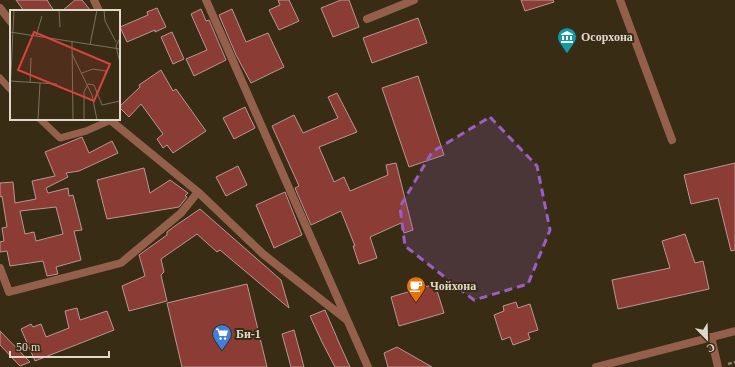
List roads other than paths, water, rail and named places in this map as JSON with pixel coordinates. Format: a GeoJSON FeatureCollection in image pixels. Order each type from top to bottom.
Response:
{"type":"FeatureCollection","features":[{"type":"Feature","properties":{"kind":"street"},"geometry":{"type":"LineString","coordinates":[[94,0],[99,10]]}},
{"type":"Feature","properties":{"kind":"street"},"geometry":{"type":"LineString","coordinates":[[206,0],[368,367]]}},
{"type":"Feature","properties":{"kind":"street"},"geometry":{"type":"LineString","coordinates":[[367,19],[414,0]]}},
{"type":"Feature","properties":{"kind":"street"},"geometry":{"type":"LineString","coordinates":[[620,0],[672,140]]}},
{"type":"Feature","properties":{"kind":"street"},"geometry":{"type":"LineString","coordinates":[[0,8],[10,21]]}},
{"type":"Feature","properties":{"kind":"street"},"geometry":{"type":"LineString","coordinates":[[111,120],[198,192],[263,254],[348,321]]}},
{"type":"Feature","properties":{"kind":"street"},"geometry":{"type":"LineString","coordinates":[[0,268],[9,292],[121,263],[181,213],[198,192]]}},
{"type":"Feature","properties":{"kind":"street"},"geometry":{"type":"LineString","coordinates":[[596,367],[735,331]]}},
{"type":"Feature","properties":{"kind":"street"},"geometry":{"type":"LineString","coordinates":[[712,337],[718,367]]}},
{"type":"Feature","properties":{"kind":"lane"},"geometry":{"type":"LineString","coordinates":[[0,78],[10,89]]}},
{"type":"Feature","properties":{"kind":"lane"},"geometry":{"type":"LineString","coordinates":[[41,120],[60,138],[86,131],[108,120]]}},
{"type":"Feature","properties":{"kind":"place","name":"Осорхона"},"geometry":{"type":"Point","coordinates":[567,54]}},
{"type":"Feature","properties":{"kind":"place","name":"Чойхона"},"geometry":{"type":"Point","coordinates":[416,303]}},
{"type":"Feature","properties":{"kind":"place","name":"Би-1"},"geometry":{"type":"Point","coordinates":[222,351]}}]}
